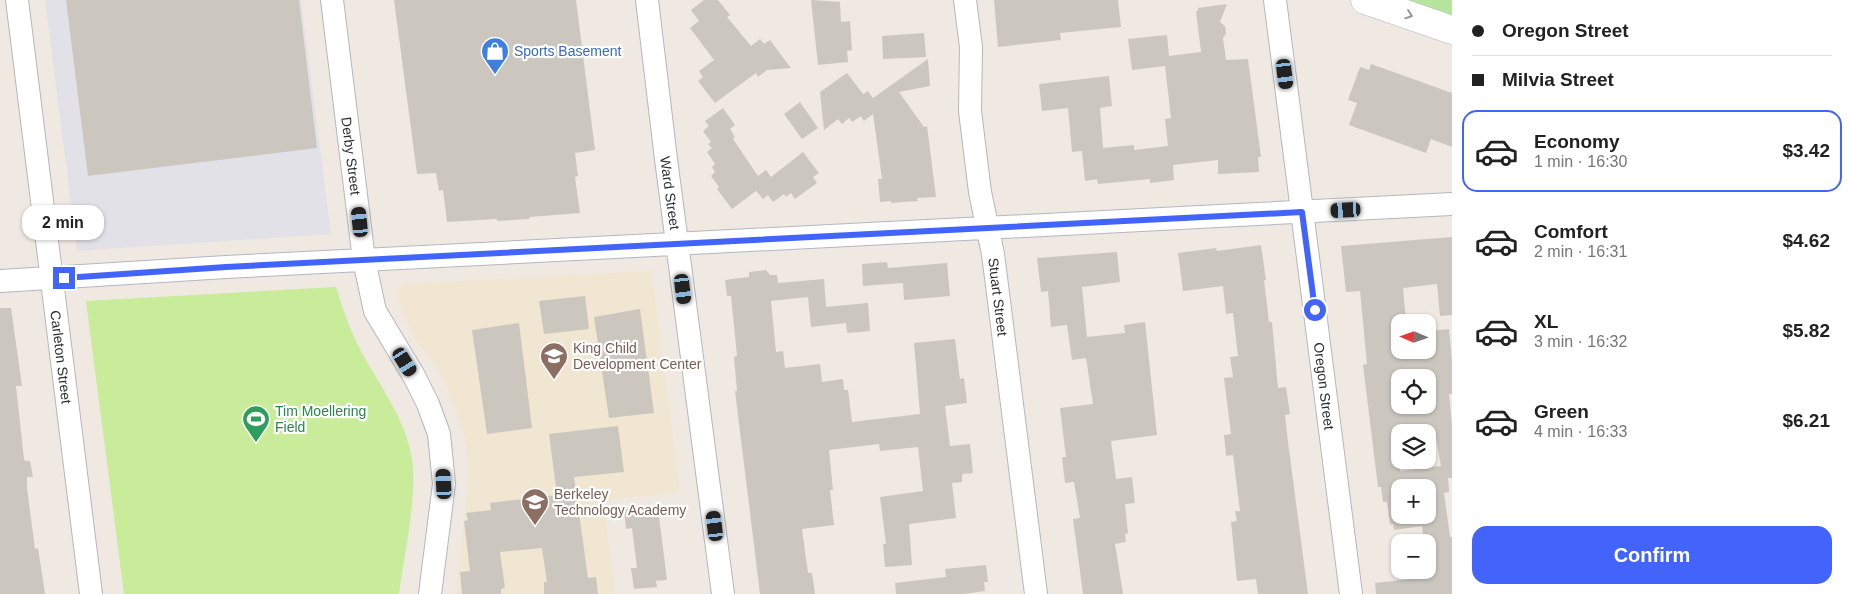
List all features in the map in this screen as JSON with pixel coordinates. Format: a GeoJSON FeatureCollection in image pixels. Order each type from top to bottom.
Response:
{"type":"FeatureCollection","features":[{"type":"Feature","properties":{"kind":"main road"},"geometry":{"type":"LineString","coordinates":[[1365,0],[1452,30]]}},
{"type":"Feature","properties":{"kind":"street","name":"Carleton Street"},"geometry":{"type":"LineString","coordinates":[[17,0],[91,594]]}},
{"type":"Feature","properties":{"kind":"street","name":"Derby Street"},"geometry":{"type":"LineString","coordinates":[[332,0],[364,260],[375,311],[414,376],[428,404],[439,434],[444,484],[430,594]]}},
{"type":"Feature","properties":{"kind":"street","name":"Ward Street"},"geometry":{"type":"LineString","coordinates":[[647,0],[723,594]]}},
{"type":"Feature","properties":{"kind":"street","name":"Stuart Street"},"geometry":{"type":"LineString","coordinates":[[966,0],[971,46],[970,111],[980,192],[993,254],[1036,594]]}},
{"type":"Feature","properties":{"kind":"street","name":"Oregon Street"},"geometry":{"type":"LineString","coordinates":[[1275,0],[1351,594]]}},
{"type":"Feature","properties":{"kind":"street"},"geometry":{"type":"LineString","coordinates":[[0,281],[364,260],[1452,204]]}},
{"type":"Feature","properties":{"kind":"shaded area"},"geometry":{"type":"Polygon","coordinates":[[[45,0],[301,0],[331,234],[77,251],[45,0]]]}},
{"type":"Feature","properties":{"kind":"shaded area","name":"King Child Development Center"},"geometry":{"type":"Polygon","coordinates":[[[651,271],[680,492],[603,501],[615,594],[456,594],[468,482],[468,456],[464,434],[448,389],[439,371],[415,339],[404,316],[399,299],[399,286],[407,284],[651,271]]]}},
{"type":"Feature","properties":{"kind":"green space"},"geometry":{"type":"Polygon","coordinates":[[[1404,0],[1452,0],[1452,16],[1404,0]]]}},
{"type":"Feature","properties":{"kind":"green space","name":"Tim Moellering Field"},"geometry":{"type":"Polygon","coordinates":[[[336,287],[353,335],[396,413],[411,453],[413,468],[412,504],[399,594],[124,594],[86,301],[336,287]]]}},
{"type":"Feature","properties":{"kind":"building"},"geometry":{"type":"Polygon","coordinates":[[[66,0],[299,0],[317,148],[88,176],[66,0]]]}},
{"type":"Feature","properties":{"kind":"building","name":"Sports Basement"},"geometry":{"type":"Polygon","coordinates":[[[394,0],[576,0],[595,150],[575,153],[578,176],[575,177],[580,213],[530,217],[529,219],[447,222],[443,190],[439,191],[436,173],[417,174],[394,0]]]}},
{"type":"Feature","properties":{"kind":"building"},"geometry":{"type":"Polygon","coordinates":[[[704,0],[718,0],[730,15],[727,17],[751,46],[760,39],[764,44],[770,40],[791,68],[767,70],[758,77],[756,73],[715,103],[698,81],[703,77],[699,71],[714,60],[690,28],[699,21],[691,10],[704,0]]]}},
{"type":"Feature","properties":{"kind":"building"},"geometry":{"type":"Polygon","coordinates":[[[811,0],[840,2],[841,22],[850,21],[852,50],[847,51],[848,62],[818,65],[811,0]]]}},
{"type":"Feature","properties":{"kind":"building"},"geometry":{"type":"Polygon","coordinates":[[[994,0],[1118,0],[1121,27],[1060,33],[1061,40],[998,47],[994,0]]]}},
{"type":"Feature","properties":{"kind":"building"},"geometry":{"type":"Polygon","coordinates":[[[1227,4],[1220,22],[1225,26],[1226,34],[1223,38],[1226,60],[1248,59],[1261,157],[1258,157],[1259,172],[1218,174],[1218,160],[1173,165],[1174,180],[1150,183],[1150,179],[1098,184],[1097,179],[1085,181],[1082,151],[1072,152],[1068,108],[1042,111],[1039,84],[1109,76],[1112,106],[1100,108],[1103,148],[1134,145],[1134,150],[1168,146],[1165,119],[1171,118],[1165,66],[1132,70],[1128,39],[1167,35],[1169,56],[1201,52],[1196,11],[1198,11],[1198,8],[1227,4]]]}},
{"type":"Feature","properties":{"kind":"building"},"geometry":{"type":"Polygon","coordinates":[[[924,33],[926,57],[883,59],[882,36],[924,33]]]}},
{"type":"Feature","properties":{"kind":"building"},"geometry":{"type":"Polygon","coordinates":[[[928,59],[930,86],[899,92],[924,127],[927,126],[936,197],[917,198],[918,201],[880,202],[878,179],[882,179],[873,114],[864,121],[861,116],[852,122],[849,118],[842,124],[838,119],[824,130],[820,92],[847,73],[863,94],[868,91],[873,98],[928,59]]]}},
{"type":"Feature","properties":{"kind":"building"},"geometry":{"type":"Polygon","coordinates":[[[1371,64],[1452,93],[1452,147],[1431,139],[1426,153],[1349,125],[1357,103],[1348,100],[1360,67],[1369,70],[1371,64]]]}},
{"type":"Feature","properties":{"kind":"building"},"geometry":{"type":"Polygon","coordinates":[[[800,102],[818,128],[802,139],[784,114],[800,102]]]}},
{"type":"Feature","properties":{"kind":"building"},"geometry":{"type":"Polygon","coordinates":[[[723,108],[735,125],[730,129],[735,137],[733,139],[758,176],[766,170],[771,177],[803,152],[819,173],[813,177],[817,183],[795,199],[791,193],[786,197],[784,194],[773,202],[768,195],[763,199],[756,191],[732,209],[717,189],[719,187],[711,176],[715,172],[712,167],[715,164],[707,152],[712,148],[708,144],[711,142],[703,131],[709,126],[705,121],[723,108]]]}},
{"type":"Feature","properties":{"kind":"building"},"geometry":{"type":"Polygon","coordinates":[[[1452,237],[1452,315],[1440,316],[1437,284],[1403,288],[1405,314],[1391,314],[1391,359],[1436,359],[1436,330],[1449,329],[1452,360],[1452,394],[1449,394],[1452,424],[1452,478],[1448,478],[1449,492],[1444,493],[1450,537],[1452,537],[1452,594],[1376,594],[1375,583],[1410,579],[1436,579],[1436,534],[1423,534],[1422,526],[1394,530],[1393,524],[1390,525],[1387,502],[1383,502],[1381,487],[1378,487],[1363,365],[1367,364],[1360,291],[1346,292],[1341,246],[1452,237]]]}},
{"type":"Feature","properties":{"kind":"building"},"geometry":{"type":"Polygon","coordinates":[[[1261,245],[1269,322],[1272,322],[1278,388],[1286,387],[1290,414],[1285,415],[1308,594],[1258,594],[1256,579],[1237,581],[1231,522],[1237,521],[1235,511],[1240,511],[1233,455],[1226,456],[1224,435],[1231,434],[1224,378],[1233,377],[1230,357],[1238,356],[1233,313],[1226,314],[1223,286],[1183,291],[1178,253],[1216,248],[1217,251],[1261,245]]]}},
{"type":"Feature","properties":{"kind":"building"},"geometry":{"type":"Polygon","coordinates":[[[1117,252],[1120,282],[1082,287],[1087,337],[1125,333],[1124,325],[1145,322],[1157,435],[1111,441],[1116,479],[1132,477],[1135,503],[1125,504],[1128,533],[1125,534],[1126,542],[1115,544],[1123,594],[1083,594],[1073,519],[1080,518],[1074,482],[1065,483],[1062,457],[1066,457],[1060,408],[1093,404],[1086,358],[1072,360],[1067,325],[1051,327],[1048,291],[1041,292],[1037,258],[1117,252]]]}},
{"type":"Feature","properties":{"kind":"building"},"geometry":{"type":"Polygon","coordinates":[[[887,262],[888,268],[947,263],[950,296],[904,300],[903,283],[863,286],[862,264],[887,262]]]}},
{"type":"Feature","properties":{"kind":"building"},"geometry":{"type":"Polygon","coordinates":[[[766,270],[770,275],[777,275],[778,283],[824,279],[826,307],[868,303],[870,331],[847,333],[846,323],[811,327],[808,297],[771,301],[776,352],[783,351],[785,368],[820,364],[822,382],[843,379],[844,390],[848,390],[852,422],[920,414],[914,343],[955,339],[960,379],[964,378],[967,403],[945,406],[950,446],[970,444],[973,473],[962,474],[962,482],[952,483],[956,518],[909,524],[912,565],[885,567],[883,544],[886,544],[880,497],[923,491],[918,447],[880,451],[879,444],[829,450],[833,490],[830,490],[834,525],[802,529],[808,573],[812,573],[815,594],[760,594],[735,391],[737,391],[734,357],[737,356],[731,296],[727,296],[725,280],[749,277],[749,272],[766,270]]]}},
{"type":"Feature","properties":{"kind":"building"},"geometry":{"type":"Polygon","coordinates":[[[585,296],[589,329],[544,334],[539,301],[585,296]]]}},
{"type":"Feature","properties":{"kind":"building"},"geometry":{"type":"Polygon","coordinates":[[[0,308],[11,308],[22,386],[16,386],[24,459],[25,461],[30,461],[33,477],[27,477],[27,488],[35,549],[38,548],[45,594],[0,594],[0,308]]]}},
{"type":"Feature","properties":{"kind":"building"},"geometry":{"type":"Polygon","coordinates":[[[640,309],[654,413],[609,418],[594,317],[640,309]]]}},
{"type":"Feature","properties":{"kind":"building"},"geometry":{"type":"Polygon","coordinates":[[[519,323],[532,428],[487,434],[472,330],[519,323]]]}},
{"type":"Feature","properties":{"kind":"building"},"geometry":{"type":"Polygon","coordinates":[[[618,426],[624,472],[574,477],[588,578],[596,577],[598,594],[544,594],[544,582],[547,582],[542,548],[500,552],[505,588],[501,589],[501,594],[462,594],[460,572],[470,571],[464,521],[468,520],[466,513],[491,510],[490,503],[557,495],[549,434],[618,426]]]}},
{"type":"Feature","properties":{"kind":"building"},"geometry":{"type":"Polygon","coordinates":[[[643,507],[643,511],[658,509],[667,580],[656,581],[657,587],[634,589],[631,568],[637,568],[632,528],[626,529],[624,509],[643,507]]]}},
{"type":"Feature","properties":{"kind":"building"},"geometry":{"type":"Polygon","coordinates":[[[986,565],[988,582],[984,582],[985,591],[964,594],[896,594],[895,583],[946,577],[945,569],[986,565]]]}},
{"type":"Feature","properties":{"kind":"place","name":"Sports Basement"},"geometry":{"type":"Point","coordinates":[495,75]}},
{"type":"Feature","properties":{"kind":"place","name":"King Child Development Center"},"geometry":{"type":"Point","coordinates":[554,380]}},
{"type":"Feature","properties":{"kind":"place","name":"Tim Moellering Field"},"geometry":{"type":"Point","coordinates":[256,443]}},
{"type":"Feature","properties":{"kind":"place","name":"Berkeley Technology Academy"},"geometry":{"type":"Point","coordinates":[535,526]}},
{"type":"Feature","properties":{"kind":"route"},"geometry":{"type":"LineString","coordinates":[[64,278],[226,267],[652,247],[1302,212],[1315,310]]}}]}
